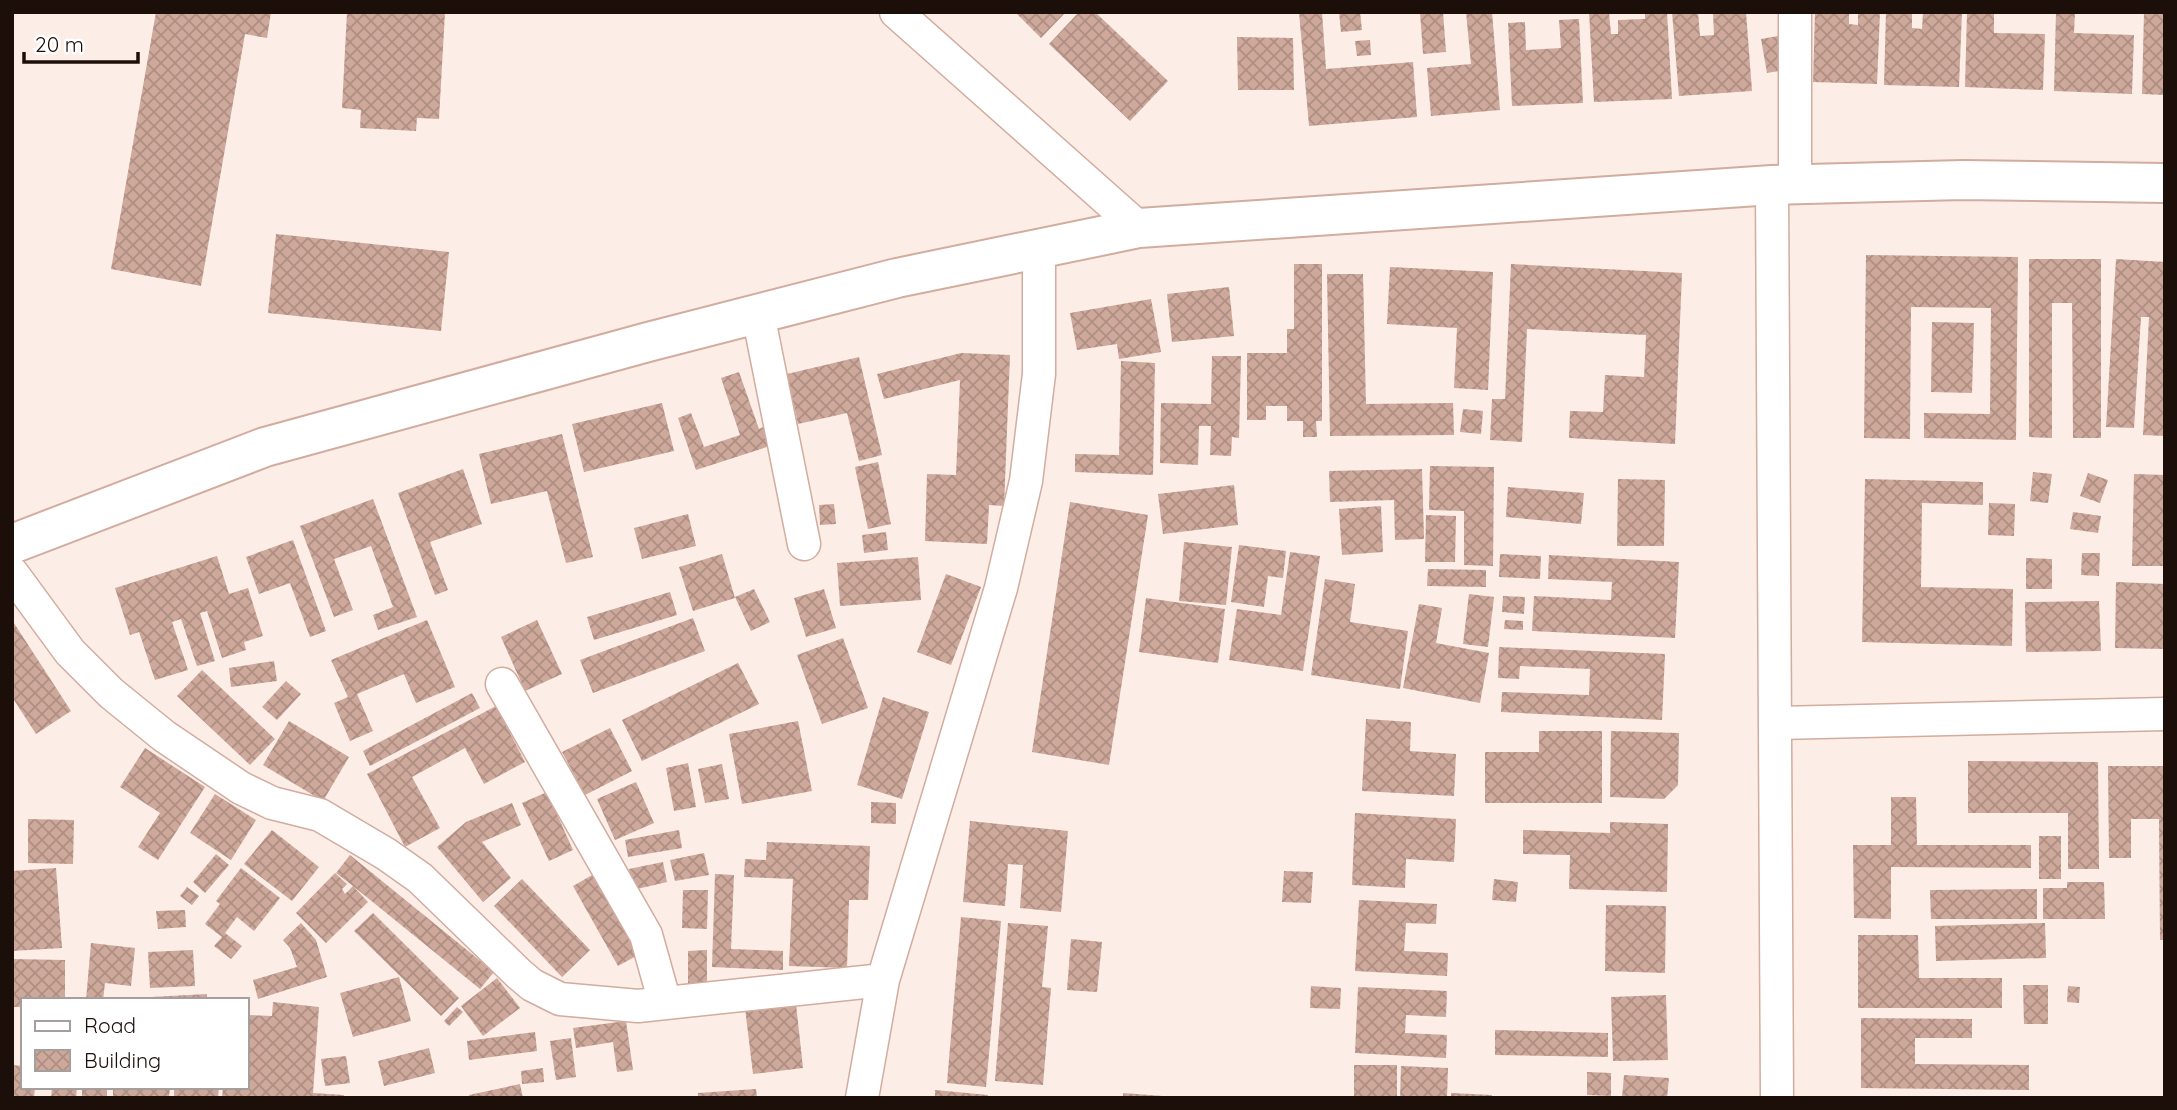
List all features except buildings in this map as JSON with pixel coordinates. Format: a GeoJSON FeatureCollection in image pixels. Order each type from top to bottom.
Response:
{"type":"FeatureCollection","features":[{"type":"Feature","properties":{"kind":"street"},"geometry":{"type":"LineString","coordinates":[[896,12],[1139,228]]}},
{"type":"Feature","properties":{"kind":"street"},"geometry":{"type":"LineString","coordinates":[[1777,1098],[1777,723],[1784,185],[1794,12]]}},
{"type":"Feature","properties":{"kind":"street"},"geometry":{"type":"LineString","coordinates":[[12,544],[265,447],[897,278],[1139,228],[1784,185],[1963,180],[2165,183]]}},
{"type":"Feature","properties":{"kind":"street"},"geometry":{"type":"LineString","coordinates":[[862,1098],[883,980],[1001,588],[1026,481],[1039,374],[1039,247]]}},
{"type":"Feature","properties":{"kind":"street"},"geometry":{"type":"LineString","coordinates":[[758,314],[804,544]]}},
{"type":"Feature","properties":{"kind":"street"},"geometry":{"type":"LineString","coordinates":[[12,573],[70,652],[111,693],[164,736],[241,788],[272,803],[320,815],[386,854],[420,878],[532,985],[560,999],[638,1006],[883,980]]}},
{"type":"Feature","properties":{"kind":"street"},"geometry":{"type":"LineString","coordinates":[[502,684],[646,936],[665,1003]]}},
{"type":"Feature","properties":{"kind":"street"},"geometry":{"type":"LineString","coordinates":[[1777,723],[2165,714]]}}]}
